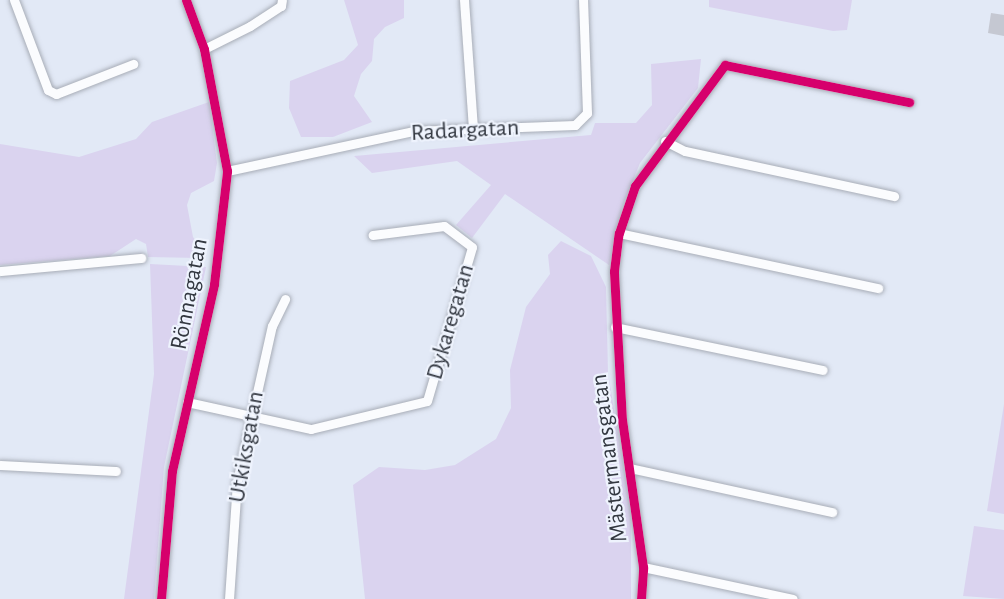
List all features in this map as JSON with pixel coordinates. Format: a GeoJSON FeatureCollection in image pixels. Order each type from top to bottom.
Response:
{"type":"FeatureCollection","features":[{"type":"Feature","properties":{"kind":"street"},"geometry":{"type":"LineString","coordinates":[[14,0],[48,90],[56,94],[133,64]]}},
{"type":"Feature","properties":{"kind":"street","name":"Rönnagatan"},"geometry":{"type":"LineString","coordinates":[[161,599],[172,471],[214,284],[227,171],[204,49],[186,0]]}},
{"type":"Feature","properties":{"kind":"street"},"geometry":{"type":"LineString","coordinates":[[204,49],[250,26],[281,6],[282,0]]}},
{"type":"Feature","properties":{"kind":"street"},"geometry":{"type":"LineString","coordinates":[[464,0],[473,128]]}},
{"type":"Feature","properties":{"kind":"street","name":"Radargatan"},"geometry":{"type":"LineString","coordinates":[[227,171],[413,131],[575,125],[584,120],[587,113],[583,0]]}},
{"type":"Feature","properties":{"kind":"street","name":"Mästermansgatan"},"geometry":{"type":"LineString","coordinates":[[641,599],[643,567],[615,327],[619,233],[635,186],[665,141],[725,65],[909,102]]}},
{"type":"Feature","properties":{"kind":"street"},"geometry":{"type":"LineString","coordinates":[[665,141],[685,151],[894,196]]}},
{"type":"Feature","properties":{"kind":"street","name":"Dykaregatan"},"geometry":{"type":"LineString","coordinates":[[187,402],[311,429],[426,401],[472,247],[444,226],[373,235]]}},
{"type":"Feature","properties":{"kind":"street"},"geometry":{"type":"LineString","coordinates":[[619,233],[878,288]]}},
{"type":"Feature","properties":{"kind":"street"},"geometry":{"type":"LineString","coordinates":[[0,271],[141,258]]}},
{"type":"Feature","properties":{"kind":"street","name":"Utkiksgatan"},"geometry":{"type":"LineString","coordinates":[[230,599],[237,482],[272,326],[285,298]]}},
{"type":"Feature","properties":{"kind":"street"},"geometry":{"type":"LineString","coordinates":[[615,327],[823,370]]}},
{"type":"Feature","properties":{"kind":"street"},"geometry":{"type":"LineString","coordinates":[[0,465],[116,471]]}},
{"type":"Feature","properties":{"kind":"street","name":"Mästermansgatan"},"geometry":{"type":"LineString","coordinates":[[630,468],[832,512]]}},
{"type":"Feature","properties":{"kind":"street","name":"Mästermansgatan"},"geometry":{"type":"LineString","coordinates":[[643,567],[793,599]]}},
{"type":"Feature","properties":{"kind":"shaded area"},"geometry":{"type":"Polygon","coordinates":[[[344,0],[404,0],[404,18],[385,27],[374,39],[372,61],[361,74],[354,96],[372,122],[333,137],[301,137],[289,108],[290,81],[344,60],[358,45],[344,0]]]}},
{"type":"Feature","properties":{"kind":"shaded area"},"geometry":{"type":"Polygon","coordinates":[[[709,0],[852,0],[847,30],[833,31],[709,7],[709,0]]]}},
{"type":"Feature","properties":{"kind":"shaded area"},"geometry":{"type":"Polygon","coordinates":[[[701,59],[698,88],[640,163],[622,207],[609,265],[505,194],[472,238],[456,225],[491,185],[457,161],[372,173],[354,156],[591,135],[595,123],[636,123],[652,105],[651,64],[701,59]]]}},
{"type":"Feature","properties":{"kind":"shaded area"},"geometry":{"type":"Polygon","coordinates":[[[209,102],[217,163],[214,181],[191,193],[187,205],[193,237],[202,249],[199,258],[148,257],[146,244],[136,239],[110,256],[0,265],[0,144],[79,157],[136,139],[152,122],[209,102]]]}},
{"type":"Feature","properties":{"kind":"shaded area"},"geometry":{"type":"Polygon","coordinates":[[[561,241],[591,256],[606,287],[608,373],[631,511],[631,599],[365,599],[353,485],[379,467],[425,470],[455,465],[496,439],[511,408],[510,370],[526,307],[550,274],[548,255],[561,241]]]}},
{"type":"Feature","properties":{"kind":"shaded area"},"geometry":{"type":"Polygon","coordinates":[[[150,264],[206,267],[164,467],[154,599],[124,599],[154,374],[150,264]]]}},
{"type":"Feature","properties":{"kind":"shaded area"},"geometry":{"type":"Polygon","coordinates":[[[1004,404],[1004,514],[987,511],[1004,404]]]}},
{"type":"Feature","properties":{"kind":"shaded area"},"geometry":{"type":"Polygon","coordinates":[[[974,526],[1004,530],[1004,599],[963,596],[974,526]]]}},
{"type":"Feature","properties":{"kind":"building"},"geometry":{"type":"Polygon","coordinates":[[[991,13],[1004,15],[1004,36],[988,33],[991,13]]]}},
{"type":"Feature","properties":{"kind":"cycle path"},"geometry":{"type":"LineString","coordinates":[[161,599],[172,471],[214,284],[227,171],[204,49],[186,0]]}},
{"type":"Feature","properties":{"kind":"cycle path"},"geometry":{"type":"LineString","coordinates":[[641,599],[643,567],[622,420],[614,271],[619,233],[635,186],[725,65],[909,102]]}}]}
